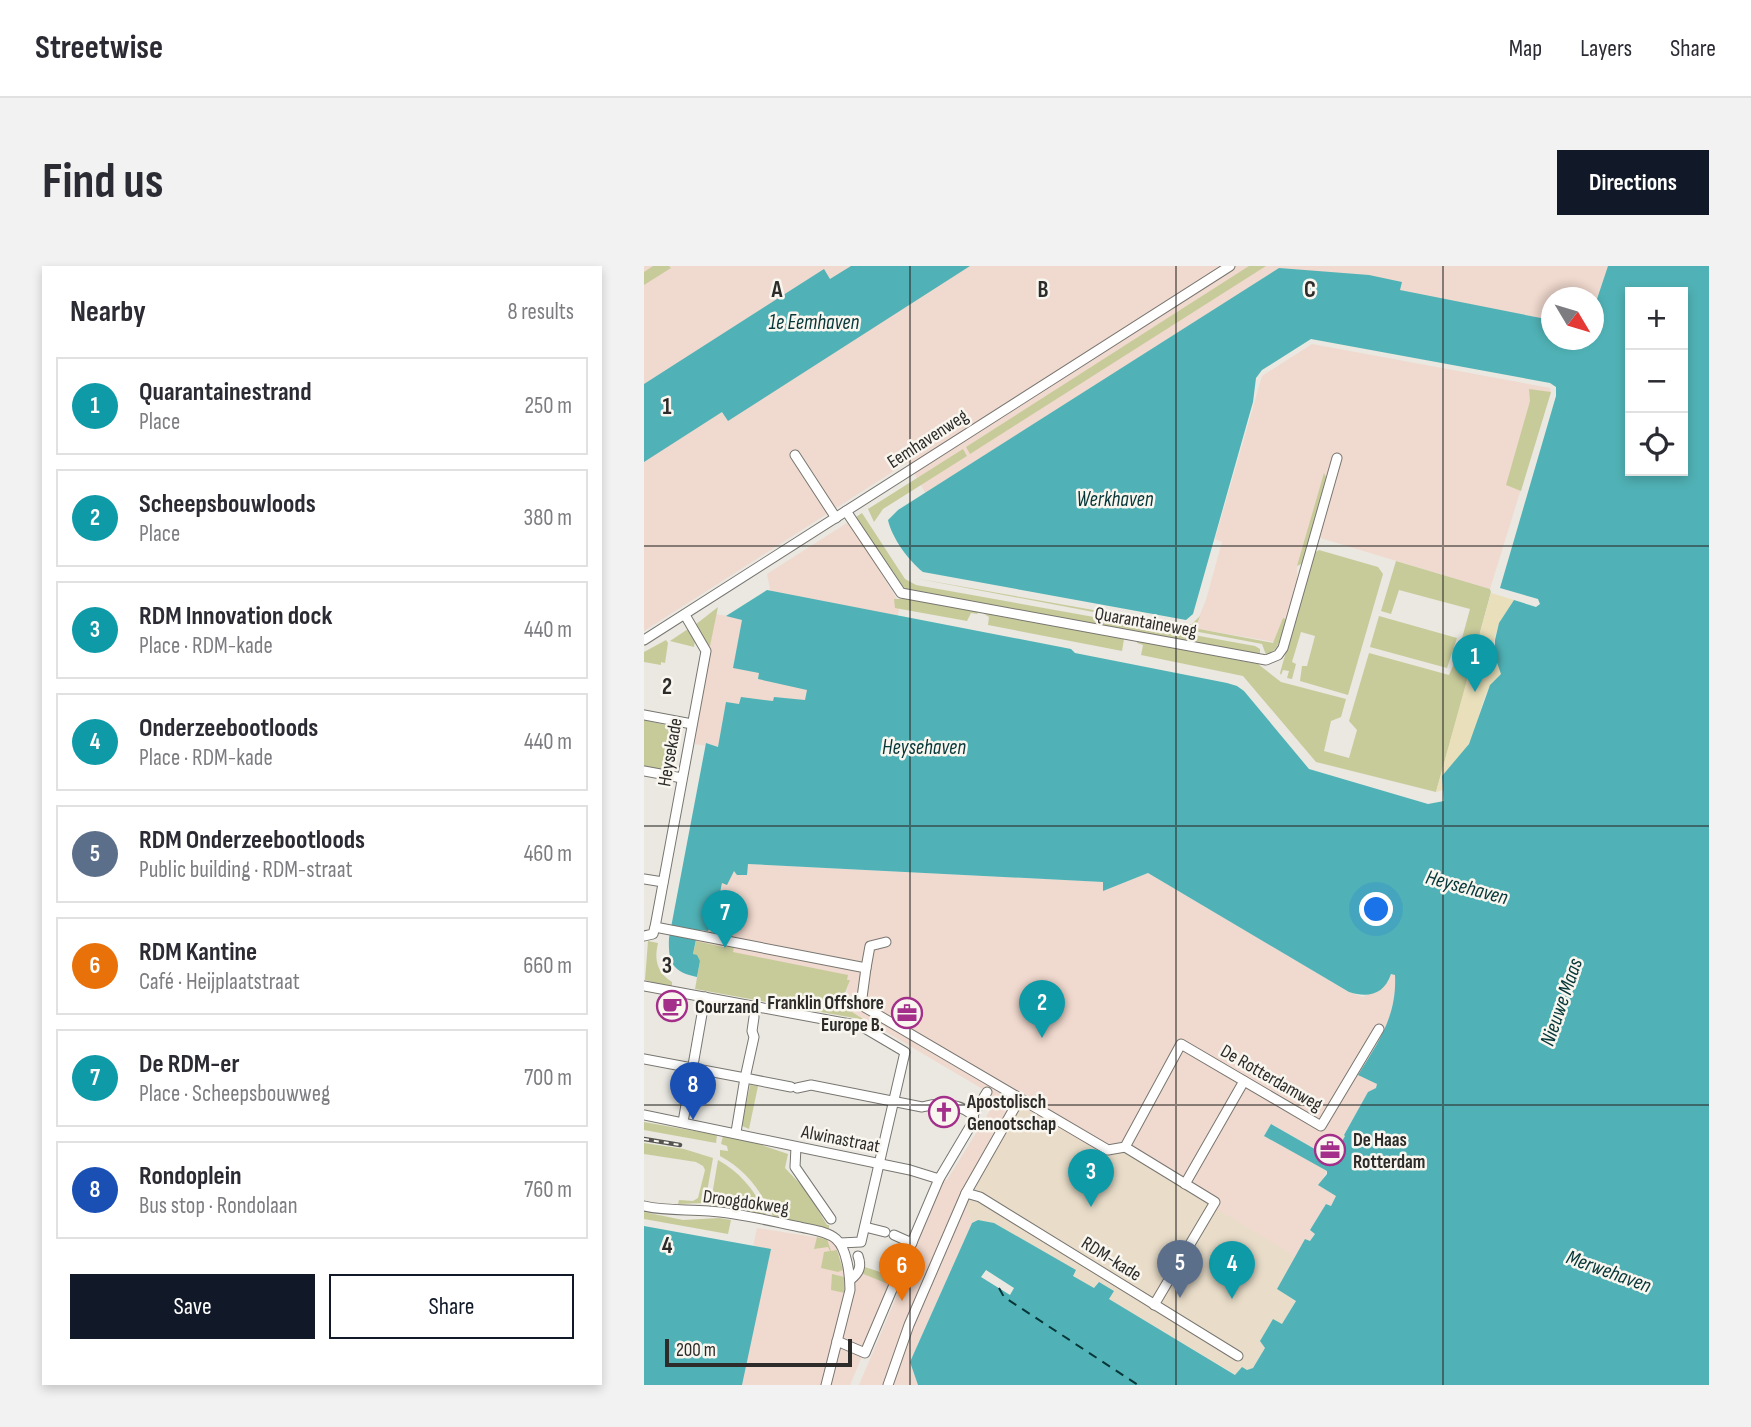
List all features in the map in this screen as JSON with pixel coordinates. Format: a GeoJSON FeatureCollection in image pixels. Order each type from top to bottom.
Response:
{"type":"FeatureCollection","features":[{"type":"Feature","properties":{"kind":"street","name":"Eemhavenweg"},"geometry":{"type":"LineString","coordinates":[[644,640],[1230,266]]}},
{"type":"Feature","properties":{"kind":"street"},"geometry":{"type":"LineString","coordinates":[[795,455],[836,518]]}},
{"type":"Feature","properties":{"kind":"street","name":"Quarantaineweg"},"geometry":{"type":"LineString","coordinates":[[846,511],[901,593],[1266,660],[1278,655],[1283,648],[1337,458]]}},
{"type":"Feature","properties":{"kind":"street","name":"Heysekade"},"geometry":{"type":"LineString","coordinates":[[656,928],[706,651],[685,615]]}},
{"type":"Feature","properties":{"kind":"street"},"geometry":{"type":"LineString","coordinates":[[644,715],[692,724]]}},
{"type":"Feature","properties":{"kind":"street"},"geometry":{"type":"LineString","coordinates":[[644,771],[682,778]]}},
{"type":"Feature","properties":{"kind":"street"},"geometry":{"type":"LineString","coordinates":[[644,879],[663,882]]}},
{"type":"Feature","properties":{"kind":"street"},"geometry":{"type":"LineString","coordinates":[[645,936],[653,934],[656,928],[667,929],[866,968]]}},
{"type":"Feature","properties":{"kind":"street"},"geometry":{"type":"LineString","coordinates":[[886,942],[870,946],[861,1005],[1108,1150],[1125,1147],[1215,1202],[1154,1305]]}},
{"type":"Feature","properties":{"kind":"street"},"geometry":{"type":"LineString","coordinates":[[644,986],[861,1026],[905,1052],[861,1242],[840,1243],[850,1290],[826,1385]]}},
{"type":"Feature","properties":{"kind":"street"},"geometry":{"type":"LineString","coordinates":[[683,1122],[705,997]]}},
{"type":"Feature","properties":{"kind":"street"},"geometry":{"type":"LineString","coordinates":[[736,1132],[754,1037],[751,1031],[754,1017]]}},
{"type":"Feature","properties":{"kind":"street","name":"De Rotterdamweg"},"geometry":{"type":"LineString","coordinates":[[1125,1147],[1181,1044],[1321,1126],[1379,1029]]}},
{"type":"Feature","properties":{"kind":"street"},"geometry":{"type":"LineString","coordinates":[[644,1059],[794,1087],[811,1085],[922,1107],[938,1103],[960,1107],[973,1115]]}},
{"type":"Feature","properties":{"kind":"street"},"geometry":{"type":"LineString","coordinates":[[1185,1184],[1244,1081]]}},
{"type":"Feature","properties":{"kind":"street"},"geometry":{"type":"LineString","coordinates":[[837,1341],[865,1353],[940,1179],[987,1092]]}},
{"type":"Feature","properties":{"kind":"street"},"geometry":{"type":"LineString","coordinates":[[888,1385],[909,1325],[966,1193],[1020,1100]]}},
{"type":"Feature","properties":{"kind":"street","name":"Alwinastraat"},"geometry":{"type":"LineString","coordinates":[[644,1115],[880,1163],[940,1179]]}},
{"type":"Feature","properties":{"kind":"street"},"geometry":{"type":"LineString","coordinates":[[796,1147],[794,1167],[831,1219]]}},
{"type":"Feature","properties":{"kind":"street","name":"RDM-kade"},"geometry":{"type":"LineString","coordinates":[[966,1193],[980,1197],[1238,1356]]}},
{"type":"Feature","properties":{"kind":"street","name":"Droogdokweg"},"geometry":{"type":"LineString","coordinates":[[644,1206],[720,1212],[764,1219],[829,1234],[840,1243]]}},
{"type":"Feature","properties":{"kind":"street"},"geometry":{"type":"LineString","coordinates":[[865,1227],[912,1243]]}},
{"type":"Feature","properties":{"kind":"street"},"geometry":{"type":"LineString","coordinates":[[850,1280],[859,1273],[861,1264],[858,1256]]}},
{"type":"Feature","properties":{"kind":"shaded area"},"geometry":{"type":"Polygon","coordinates":[[[644,266],[1633,266],[1604,349],[1604,287],[1541,287],[1541,342],[1295,288],[932,505],[908,462],[644,631],[644,266]]]}},
{"type":"Feature","properties":{"kind":"shaded area"},"geometry":{"type":"Polygon","coordinates":[[[1312,344],[1550,388],[1551,392],[1490,589],[1307,534],[1286,619],[1283,618],[1275,642],[1199,629],[1195,627],[1206,600],[1222,542],[1215,539],[1262,376],[1312,344]]]}},
{"type":"Feature","properties":{"kind":"shaded area"},"geometry":{"type":"Polygon","coordinates":[[[1579,350],[1604,350],[1602,355],[1579,350]]]}},
{"type":"Feature","properties":{"kind":"shaded area"},"geometry":{"type":"Polygon","coordinates":[[[847,523],[854,529],[900,604],[897,619],[772,598],[767,574],[847,523]]]}},
{"type":"Feature","properties":{"kind":"shaded area"},"geometry":{"type":"Polygon","coordinates":[[[715,614],[746,619],[814,678],[805,720],[720,748],[695,744],[715,614]]]}},
{"type":"Feature","properties":{"kind":"shaded area"},"geometry":{"type":"Polygon","coordinates":[[[747,864],[1104,882],[1104,890],[1148,873],[1349,992],[1363,997],[1389,981],[1391,973],[1395,974],[1395,993],[1388,1025],[1358,1074],[1377,1084],[1376,1089],[1368,1093],[1344,1134],[1336,1152],[1336,1159],[1272,1124],[1264,1135],[1327,1171],[1323,1178],[1337,1196],[1331,1206],[1327,1204],[1310,1230],[1315,1233],[1310,1241],[1305,1239],[1265,1348],[1253,1368],[1076,1270],[979,1212],[970,1217],[972,1223],[910,1362],[918,1385],[859,1385],[901,1286],[897,1281],[942,1179],[947,1180],[994,1100],[991,1094],[844,1007],[849,981],[733,952],[733,947],[695,945],[698,929],[715,916],[722,883],[734,871],[747,864]]]}},
{"type":"Feature","properties":{"kind":"shaded area"},"geometry":{"type":"Polygon","coordinates":[[[1018,1105],[1102,1153],[1125,1153],[1294,1256],[1277,1289],[1296,1300],[1282,1325],[1273,1320],[1260,1341],[1265,1348],[1253,1368],[1236,1375],[1109,1299],[1098,1282],[1094,1289],[1073,1276],[1076,1270],[994,1223],[978,1220],[972,1223],[965,1202],[1018,1105]]]}},
{"type":"Feature","properties":{"kind":"shaded area"},"geometry":{"type":"Polygon","coordinates":[[[757,1228],[833,1240],[842,1262],[894,1280],[850,1385],[724,1385],[757,1228]]]}},
{"type":"Feature","properties":{"kind":"green space"},"geometry":{"type":"Polygon","coordinates":[[[653,266],[671,268],[644,285],[644,272],[653,266]]]}},
{"type":"Feature","properties":{"kind":"green space"},"geometry":{"type":"Polygon","coordinates":[[[1249,266],[1266,266],[970,454],[966,447],[1249,266]]]}},
{"type":"Feature","properties":{"kind":"green space"},"geometry":{"type":"Polygon","coordinates":[[[1529,389],[1551,392],[1521,491],[1506,485],[1530,401],[1529,389]]]}},
{"type":"Feature","properties":{"kind":"green space"},"geometry":{"type":"Polygon","coordinates":[[[963,449],[967,456],[883,509],[874,522],[868,509],[963,449]]]}},
{"type":"Feature","properties":{"kind":"green space"},"geometry":{"type":"Polygon","coordinates":[[[1324,473],[1327,479],[1303,563],[1297,566],[1324,473]]]}},
{"type":"Feature","properties":{"kind":"green space"},"geometry":{"type":"Polygon","coordinates":[[[862,513],[905,579],[916,585],[1255,646],[1260,649],[1260,655],[907,590],[856,517],[862,513]]]}},
{"type":"Feature","properties":{"kind":"green space"},"geometry":{"type":"Polygon","coordinates":[[[1319,550],[1378,567],[1383,574],[1348,695],[1300,681],[1302,666],[1307,666],[1315,636],[1301,632],[1292,662],[1296,664],[1292,679],[1287,678],[1289,671],[1283,670],[1281,675],[1280,673],[1314,553],[1319,550]]]}},
{"type":"Feature","properties":{"kind":"green space"},"geometry":{"type":"Polygon","coordinates":[[[1396,561],[1490,589],[1473,658],[1458,653],[1470,609],[1399,590],[1391,614],[1381,611],[1396,561]]]}},
{"type":"Feature","properties":{"kind":"green space"},"geometry":{"type":"Polygon","coordinates":[[[914,578],[1183,626],[1192,624],[1200,616],[1196,626],[1199,629],[1273,643],[1283,618],[1286,619],[1278,645],[1266,655],[1262,644],[914,578]]]}},
{"type":"Feature","properties":{"kind":"green space"},"geometry":{"type":"Polygon","coordinates":[[[894,599],[909,599],[978,612],[971,613],[967,621],[895,608],[894,599]]]}},
{"type":"Feature","properties":{"kind":"green space"},"geometry":{"type":"Polygon","coordinates":[[[718,607],[710,646],[708,646],[695,625],[718,607]]]}},
{"type":"Feature","properties":{"kind":"green space"},"geometry":{"type":"Polygon","coordinates":[[[983,613],[1124,639],[1122,651],[988,625],[989,617],[983,613]]]}},
{"type":"Feature","properties":{"kind":"green space"},"geometry":{"type":"Polygon","coordinates":[[[1379,616],[1457,638],[1447,668],[1370,647],[1379,616]]]}},
{"type":"Feature","properties":{"kind":"green space"},"geometry":{"type":"Polygon","coordinates":[[[688,629],[695,640],[694,647],[670,641],[688,629]]]}},
{"type":"Feature","properties":{"kind":"green space"},"geometry":{"type":"Polygon","coordinates":[[[666,640],[668,643],[665,663],[661,662],[661,665],[644,662],[644,652],[666,640]]]}},
{"type":"Feature","properties":{"kind":"green space"},"geometry":{"type":"Polygon","coordinates":[[[1137,641],[1258,664],[1281,682],[1346,699],[1341,717],[1331,721],[1324,751],[1349,758],[1357,730],[1349,721],[1369,653],[1449,675],[1456,659],[1472,664],[1436,792],[1316,762],[1243,676],[1141,655],[1143,645],[1137,641]]]}},
{"type":"Feature","properties":{"kind":"green space"},"geometry":{"type":"Polygon","coordinates":[[[644,720],[679,728],[671,773],[644,768],[644,720]]]}},
{"type":"Feature","properties":{"kind":"green space"},"geometry":{"type":"Polygon","coordinates":[[[648,941],[658,943],[658,965],[672,982],[672,988],[645,980],[648,941]]]}},
{"type":"Feature","properties":{"kind":"green space"},"geometry":{"type":"Polygon","coordinates":[[[696,941],[734,947],[733,952],[848,975],[847,980],[850,980],[842,1001],[845,1002],[844,1007],[865,1020],[695,989],[700,961],[693,954],[696,941]]]}},
{"type":"Feature","properties":{"kind":"green space"},"geometry":{"type":"Polygon","coordinates":[[[750,1085],[758,1086],[749,1129],[742,1126],[750,1085]]]}},
{"type":"Feature","properties":{"kind":"green space"},"geometry":{"type":"Polygon","coordinates":[[[644,1122],[717,1135],[716,1143],[644,1130],[644,1122]]]}},
{"type":"Feature","properties":{"kind":"green space"},"geometry":{"type":"Polygon","coordinates":[[[723,1136],[744,1139],[788,1154],[785,1168],[806,1190],[829,1225],[829,1230],[824,1230],[831,1251],[837,1250],[843,1270],[838,1272],[821,1268],[824,1252],[830,1251],[828,1247],[814,1249],[817,1237],[825,1239],[820,1228],[773,1216],[751,1182],[720,1156],[720,1150],[728,1151],[727,1146],[721,1144],[723,1136]]]}},
{"type":"Feature","properties":{"kind":"green space"},"geometry":{"type":"Polygon","coordinates":[[[644,1143],[684,1149],[713,1158],[705,1203],[678,1204],[679,1200],[693,1201],[698,1198],[705,1170],[703,1166],[696,1162],[644,1154],[644,1143]]]}},
{"type":"Feature","properties":{"kind":"green space"},"geometry":{"type":"Polygon","coordinates":[[[718,1160],[734,1171],[752,1190],[765,1215],[710,1207],[718,1160]]]}},
{"type":"Feature","properties":{"kind":"green space"},"geometry":{"type":"Polygon","coordinates":[[[644,1212],[683,1220],[731,1220],[728,1234],[644,1219],[644,1212]]]}},
{"type":"Feature","properties":{"kind":"green space"},"geometry":{"type":"Polygon","coordinates":[[[862,1266],[889,1275],[891,1277],[888,1284],[861,1273],[862,1266]]]}},
{"type":"Feature","properties":{"kind":"green space"},"geometry":{"type":"Polygon","coordinates":[[[832,1274],[844,1277],[845,1293],[831,1290],[832,1274]]]}},
{"type":"Feature","properties":{"kind":"sand"},"geometry":{"type":"Polygon","coordinates":[[[1491,593],[1514,600],[1495,635],[1495,658],[1501,674],[1488,690],[1468,745],[1442,776],[1443,790],[1436,792],[1491,593]]]}},
{"type":"Feature","properties":{"kind":"water","name":"1e Eemhaven"},"geometry":{"type":"Polygon","coordinates":[[[851,266],[970,266],[728,421],[722,412],[644,462],[644,384],[824,269],[830,279],[851,266]]]}},
{"type":"Feature","properties":{"kind":"water"},"geometry":{"type":"Polygon","coordinates":[[[1608,266],[1709,266],[1709,1385],[918,1385],[910,1362],[972,1223],[978,1220],[994,1223],[1076,1270],[1073,1276],[1094,1288],[1099,1282],[1114,1291],[1109,1299],[1235,1375],[1242,1367],[1247,1370],[1253,1368],[1265,1348],[1260,1341],[1273,1319],[1282,1324],[1296,1301],[1277,1289],[1305,1239],[1310,1241],[1315,1234],[1310,1230],[1326,1204],[1331,1206],[1336,1196],[1318,1185],[1327,1171],[1264,1136],[1271,1124],[1336,1159],[1336,1152],[1344,1135],[1368,1092],[1376,1088],[1377,1084],[1358,1075],[1390,1016],[1395,975],[1391,974],[1380,991],[1363,995],[1349,992],[1148,873],[1103,891],[1103,882],[748,864],[747,875],[737,875],[734,871],[727,885],[722,883],[715,916],[708,931],[698,930],[693,954],[697,955],[700,961],[697,977],[682,972],[671,960],[669,938],[706,743],[718,747],[726,702],[739,704],[741,697],[773,701],[774,697],[805,700],[807,690],[758,679],[759,673],[733,668],[742,620],[726,616],[767,590],[1071,649],[1075,653],[1227,683],[1244,691],[1309,769],[1428,804],[1444,801],[1442,776],[1469,744],[1490,685],[1501,674],[1495,657],[1499,623],[1514,600],[1536,607],[1540,604],[1538,599],[1500,588],[1556,396],[1556,387],[1550,383],[1311,339],[1262,370],[1256,378],[1253,402],[1193,614],[1186,620],[923,572],[901,548],[888,520],[898,510],[1279,268],[1369,275],[1402,282],[1400,290],[1541,318],[1541,350],[1604,350],[1604,287],[1601,287],[1608,266]]]}},
{"type":"Feature","properties":{"kind":"water"},"geometry":{"type":"Polygon","coordinates":[[[644,1226],[771,1249],[742,1385],[644,1385],[644,1226]]]}},
{"type":"Feature","properties":{"kind":"pier"},"geometry":{"type":"Polygon","coordinates":[[[986,1270],[1014,1288],[1010,1295],[981,1277],[986,1270]]]}},
{"type":"Feature","properties":{"kind":"ferry route"},"geometry":{"type":"LineString","coordinates":[[999,1288],[1004,1297],[1138,1385]]}},
{"type":"Feature","properties":{"kind":"railway"},"geometry":{"type":"LineString","coordinates":[[644,1139],[680,1145]]}},
{"type":"Feature","properties":{"kind":"place","name":"Quarantainestrand"},"geometry":{"type":"Point","coordinates":[1475,692]}},
{"type":"Feature","properties":{"kind":"place","name":"De RDM-er"},"geometry":{"type":"Point","coordinates":[725,948]}},
{"type":"Feature","properties":{"kind":"place","name":"Courzand"},"geometry":{"type":"Point","coordinates":[672,1006]}},
{"type":"Feature","properties":{"kind":"place","name":"Franklin Offshore Europe B."},"geometry":{"type":"Point","coordinates":[907,1013]}},
{"type":"Feature","properties":{"kind":"place","name":"Scheepsbouwloods"},"geometry":{"type":"Point","coordinates":[1042,1038]}},
{"type":"Feature","properties":{"kind":"place","name":"Apostolisch Genootschap"},"geometry":{"type":"Point","coordinates":[944,1112]}},
{"type":"Feature","properties":{"kind":"place","name":"Rondoplein"},"geometry":{"type":"Point","coordinates":[693,1120]}},
{"type":"Feature","properties":{"kind":"place","name":"De Haas Rotterdam"},"geometry":{"type":"Point","coordinates":[1330,1150]}},
{"type":"Feature","properties":{"kind":"place","name":"RDM Innovation dock"},"geometry":{"type":"Point","coordinates":[1091,1207]}},
{"type":"Feature","properties":{"kind":"place","name":"RDM Onderzeebootloods"},"geometry":{"type":"Point","coordinates":[1180,1298]}},
{"type":"Feature","properties":{"kind":"place","name":"Onderzeebootloods"},"geometry":{"type":"Point","coordinates":[1232,1299]}},
{"type":"Feature","properties":{"kind":"place","name":"RDM Kantine"},"geometry":{"type":"Point","coordinates":[902,1301]}},
{"type":"Feature","properties":{"kind":"water label","name":"Werkhaven"},"geometry":{"type":"Point","coordinates":[1115,499]}},
{"type":"Feature","properties":{"kind":"water label","name":"Heysehaven"},"geometry":{"type":"Point","coordinates":[924,747]}},
{"type":"Feature","properties":{"kind":"water label","name":"Heysehaven"},"geometry":{"type":"Point","coordinates":[1467,887]}},
{"type":"Feature","properties":{"kind":"water label","name":"Nieuwe Maas"},"geometry":{"type":"Point","coordinates":[1561,1002]}},
{"type":"Feature","properties":{"kind":"water label","name":"Merwehaven"},"geometry":{"type":"Point","coordinates":[1609,1271]}}]}
